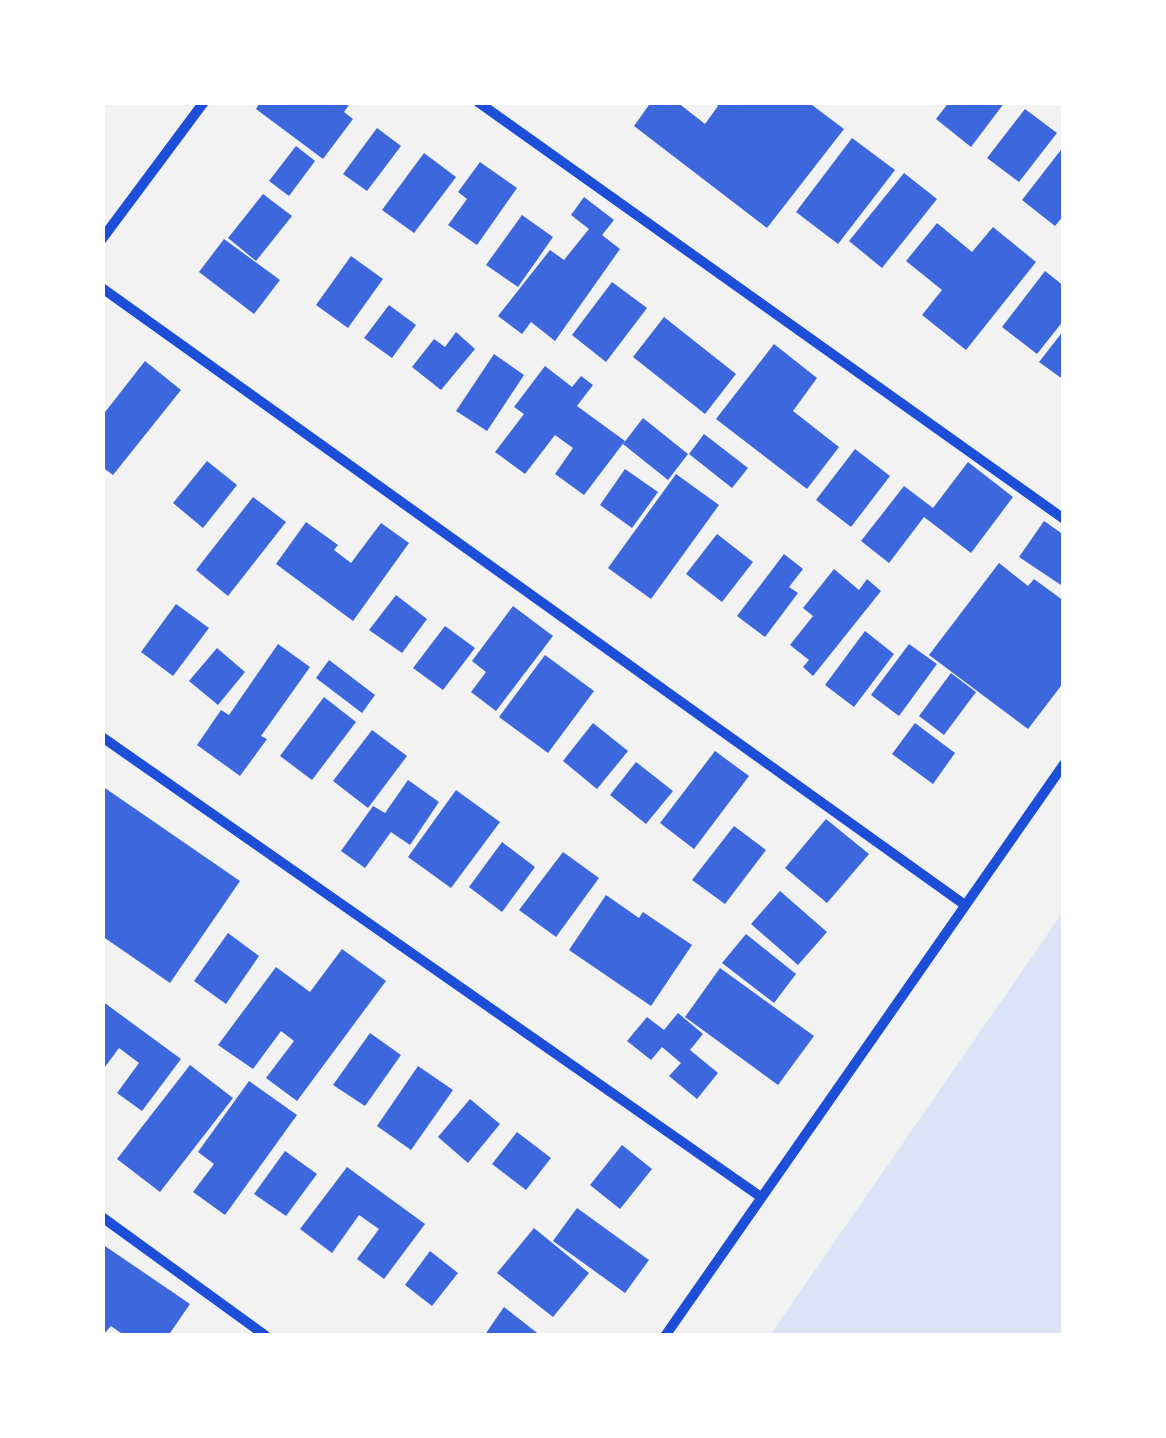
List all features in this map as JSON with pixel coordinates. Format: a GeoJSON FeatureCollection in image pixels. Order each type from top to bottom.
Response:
{"type":"FeatureCollection","features":[{"type":"Feature","properties":{"kind":"street"},"geometry":{"type":"LineString","coordinates":[[102,239],[204,102]]}},
{"type":"Feature","properties":{"kind":"street"},"geometry":{"type":"LineString","coordinates":[[478,102],[1064,519]]}},
{"type":"Feature","properties":{"kind":"street"},"geometry":{"type":"LineString","coordinates":[[102,288],[965,905]]}},
{"type":"Feature","properties":{"kind":"street"},"geometry":{"type":"LineString","coordinates":[[102,737],[761,1197]]}},
{"type":"Feature","properties":{"kind":"street"},"geometry":{"type":"LineString","coordinates":[[665,1336],[1064,764]]}},
{"type":"Feature","properties":{"kind":"street"},"geometry":{"type":"LineString","coordinates":[[102,1217],[266,1336]]}},
{"type":"Feature","properties":{"kind":"shaded area"},"geometry":{"type":"Polygon","coordinates":[[[1063,912],[1063,1335],[770,1335],[1063,912]]]}},
{"type":"Feature","properties":{"kind":"building"},"geometry":{"type":"Polygon","coordinates":[[[260,102],[351,102],[344,112],[353,119],[323,159],[256,109],[260,102]]]}},
{"type":"Feature","properties":{"kind":"building"},"geometry":{"type":"Polygon","coordinates":[[[651,102],[677,102],[705,124],[718,106],[713,102],[808,102],[844,129],[767,228],[634,126],[651,102]]]}},
{"type":"Feature","properties":{"kind":"building"},"geometry":{"type":"Polygon","coordinates":[[[949,102],[1005,102],[971,147],[936,119],[949,102]]]}},
{"type":"Feature","properties":{"kind":"building"},"geometry":{"type":"Polygon","coordinates":[[[1025,109],[1057,133],[1019,182],[987,158],[1025,109]]]}},
{"type":"Feature","properties":{"kind":"building"},"geometry":{"type":"Polygon","coordinates":[[[377,128],[401,146],[367,191],[343,174],[377,128]]]}},
{"type":"Feature","properties":{"kind":"building"},"geometry":{"type":"Polygon","coordinates":[[[852,138],[895,170],[838,244],[796,212],[852,138]]]}},
{"type":"Feature","properties":{"kind":"building"},"geometry":{"type":"Polygon","coordinates":[[[296,146],[315,161],[289,196],[269,181],[296,146]]]}},
{"type":"Feature","properties":{"kind":"building"},"geometry":{"type":"Polygon","coordinates":[[[1064,146],[1064,215],[1055,226],[1022,200],[1064,146]]]}},
{"type":"Feature","properties":{"kind":"building"},"geometry":{"type":"Polygon","coordinates":[[[424,153],[456,177],[414,233],[382,210],[424,153]]]}},
{"type":"Feature","properties":{"kind":"building"},"geometry":{"type":"Polygon","coordinates":[[[480,162],[517,188],[477,245],[448,225],[467,199],[458,192],[480,162]]]}},
{"type":"Feature","properties":{"kind":"building"},"geometry":{"type":"Polygon","coordinates":[[[904,173],[937,199],[882,268],[849,241],[904,173]]]}},
{"type":"Feature","properties":{"kind":"building"},"geometry":{"type":"Polygon","coordinates":[[[263,194],[292,216],[256,261],[228,238],[263,194]]]}},
{"type":"Feature","properties":{"kind":"building"},"geometry":{"type":"Polygon","coordinates":[[[584,197],[614,220],[602,235],[620,249],[555,341],[531,322],[522,334],[498,316],[550,250],[564,260],[589,229],[571,215],[584,197]]]}},
{"type":"Feature","properties":{"kind":"building"},"geometry":{"type":"Polygon","coordinates":[[[522,215],[553,237],[518,287],[486,265],[522,215]]]}},
{"type":"Feature","properties":{"kind":"building"},"geometry":{"type":"Polygon","coordinates":[[[937,223],[972,252],[993,227],[1036,262],[966,350],[922,315],[942,290],[906,261],[937,223]]]}},
{"type":"Feature","properties":{"kind":"building"},"geometry":{"type":"Polygon","coordinates":[[[224,239],[280,280],[254,314],[199,272],[224,239]]]}},
{"type":"Feature","properties":{"kind":"building"},"geometry":{"type":"Polygon","coordinates":[[[351,256],[383,279],[348,328],[316,305],[351,256]]]}},
{"type":"Feature","properties":{"kind":"building"},"geometry":{"type":"Polygon","coordinates":[[[1045,271],[1064,286],[1064,320],[1037,354],[1002,327],[1045,271]]]}},
{"type":"Feature","properties":{"kind":"building"},"geometry":{"type":"Polygon","coordinates":[[[612,282],[647,308],[606,362],[572,335],[612,282]]]}},
{"type":"Feature","properties":{"kind":"building"},"geometry":{"type":"Polygon","coordinates":[[[389,305],[416,325],[392,358],[364,338],[389,305]]]}},
{"type":"Feature","properties":{"kind":"building"},"geometry":{"type":"Polygon","coordinates":[[[664,317],[736,374],[705,414],[633,357],[664,317]]]}},
{"type":"Feature","properties":{"kind":"building"},"geometry":{"type":"Polygon","coordinates":[[[1064,330],[1064,380],[1039,362],[1064,330]]]}},
{"type":"Feature","properties":{"kind":"building"},"geometry":{"type":"Polygon","coordinates":[[[456,332],[475,349],[441,390],[412,367],[434,339],[445,347],[456,332]]]}},
{"type":"Feature","properties":{"kind":"building"},"geometry":{"type":"Polygon","coordinates":[[[774,344],[817,378],[793,411],[839,447],[807,489],[716,419],[774,344]]]}},
{"type":"Feature","properties":{"kind":"building"},"geometry":{"type":"Polygon","coordinates":[[[494,354],[524,375],[487,431],[456,411],[494,354]]]}},
{"type":"Feature","properties":{"kind":"building"},"geometry":{"type":"Polygon","coordinates":[[[145,361],[181,390],[113,475],[102,467],[102,416],[145,361]]]}},
{"type":"Feature","properties":{"kind":"building"},"geometry":{"type":"Polygon","coordinates":[[[545,366],[572,387],[581,376],[593,385],[577,406],[625,441],[584,495],[555,474],[573,448],[555,435],[525,474],[495,452],[524,414],[514,407],[545,366]]]}},
{"type":"Feature","properties":{"kind":"building"},"geometry":{"type":"Polygon","coordinates":[[[643,418],[688,454],[668,480],[623,444],[643,418]]]}},
{"type":"Feature","properties":{"kind":"building"},"geometry":{"type":"Polygon","coordinates":[[[704,434],[748,468],[732,488],[689,454],[704,434]]]}},
{"type":"Feature","properties":{"kind":"building"},"geometry":{"type":"Polygon","coordinates":[[[855,449],[890,476],[851,527],[816,500],[855,449]]]}},
{"type":"Feature","properties":{"kind":"building"},"geometry":{"type":"Polygon","coordinates":[[[207,461],[237,485],[203,528],[173,503],[207,461]]]}},
{"type":"Feature","properties":{"kind":"building"},"geometry":{"type":"Polygon","coordinates":[[[968,462],[1013,497],[971,553],[924,517],[889,563],[861,541],[904,486],[933,508],[968,462]]]}},
{"type":"Feature","properties":{"kind":"building"},"geometry":{"type":"Polygon","coordinates":[[[625,469],[658,492],[632,528],[600,505],[625,469]]]}},
{"type":"Feature","properties":{"kind":"building"},"geometry":{"type":"Polygon","coordinates":[[[676,474],[719,505],[651,599],[608,568],[676,474]]]}},
{"type":"Feature","properties":{"kind":"building"},"geometry":{"type":"Polygon","coordinates":[[[253,497],[286,522],[228,596],[196,570],[253,497]]]}},
{"type":"Feature","properties":{"kind":"building"},"geometry":{"type":"Polygon","coordinates":[[[1044,521],[1064,535],[1064,587],[1019,557],[1044,521]]]}},
{"type":"Feature","properties":{"kind":"building"},"geometry":{"type":"Polygon","coordinates":[[[306,522],[338,545],[334,550],[351,563],[381,523],[409,543],[353,621],[276,564],[306,522]]]}},
{"type":"Feature","properties":{"kind":"building"},"geometry":{"type":"Polygon","coordinates":[[[717,534],[753,562],[722,602],[686,574],[717,534]]]}},
{"type":"Feature","properties":{"kind":"building"},"geometry":{"type":"Polygon","coordinates":[[[784,554],[803,569],[789,587],[798,593],[765,637],[737,616],[784,554]]]}},
{"type":"Feature","properties":{"kind":"building"},"geometry":{"type":"Polygon","coordinates":[[[999,563],[1028,586],[1034,579],[1064,601],[1064,682],[1028,729],[929,655],[999,563]]]}},
{"type":"Feature","properties":{"kind":"building"},"geometry":{"type":"Polygon","coordinates":[[[834,569],[859,590],[867,579],[881,591],[813,676],[803,667],[809,660],[790,645],[813,616],[803,608],[834,569]]]}},
{"type":"Feature","properties":{"kind":"building"},"geometry":{"type":"Polygon","coordinates":[[[396,595],[427,619],[402,653],[369,630],[396,595]]]}},
{"type":"Feature","properties":{"kind":"building"},"geometry":{"type":"Polygon","coordinates":[[[176,604],[209,628],[173,676],[141,652],[176,604]]]}},
{"type":"Feature","properties":{"kind":"building"},"geometry":{"type":"Polygon","coordinates":[[[513,606],[553,636],[496,711],[471,692],[486,672],[472,661],[513,606]]]}},
{"type":"Feature","properties":{"kind":"building"},"geometry":{"type":"Polygon","coordinates":[[[445,626],[475,648],[443,690],[413,668],[445,626]]]}},
{"type":"Feature","properties":{"kind":"building"},"geometry":{"type":"Polygon","coordinates":[[[865,631],[894,654],[854,707],[825,685],[865,631]]]}},
{"type":"Feature","properties":{"kind":"building"},"geometry":{"type":"Polygon","coordinates":[[[278,644],[310,667],[261,736],[267,739],[240,776],[197,745],[221,710],[229,715],[278,644]]]}},
{"type":"Feature","properties":{"kind":"building"},"geometry":{"type":"Polygon","coordinates":[[[909,644],[937,664],[899,716],[871,695],[909,644]]]}},
{"type":"Feature","properties":{"kind":"building"},"geometry":{"type":"Polygon","coordinates":[[[217,648],[245,672],[218,705],[189,681],[217,648]]]}},
{"type":"Feature","properties":{"kind":"building"},"geometry":{"type":"Polygon","coordinates":[[[545,655],[594,691],[548,753],[499,717],[545,655]]]}},
{"type":"Feature","properties":{"kind":"building"},"geometry":{"type":"Polygon","coordinates":[[[329,660],[375,695],[362,713],[316,678],[329,660]]]}},
{"type":"Feature","properties":{"kind":"building"},"geometry":{"type":"Polygon","coordinates":[[[951,673],[976,692],[944,735],[919,716],[951,673]]]}},
{"type":"Feature","properties":{"kind":"building"},"geometry":{"type":"Polygon","coordinates":[[[324,697],[356,722],[312,780],[280,756],[324,697]]]}},
{"type":"Feature","properties":{"kind":"building"},"geometry":{"type":"Polygon","coordinates":[[[593,723],[628,751],[597,789],[563,761],[593,723]]]}},
{"type":"Feature","properties":{"kind":"building"},"geometry":{"type":"Polygon","coordinates":[[[915,723],[955,753],[933,784],[892,754],[915,723]]]}},
{"type":"Feature","properties":{"kind":"building"},"geometry":{"type":"Polygon","coordinates":[[[372,730],[407,756],[368,808],[333,781],[372,730]]]}},
{"type":"Feature","properties":{"kind":"building"},"geometry":{"type":"Polygon","coordinates":[[[715,751],[749,776],[694,849],[660,823],[715,751]]]}},
{"type":"Feature","properties":{"kind":"building"},"geometry":{"type":"Polygon","coordinates":[[[636,762],[673,791],[646,824],[610,795],[636,762]]]}},
{"type":"Feature","properties":{"kind":"building"},"geometry":{"type":"Polygon","coordinates":[[[408,780],[439,802],[410,845],[391,832],[365,868],[341,851],[373,806],[385,813],[408,780]]]}},
{"type":"Feature","properties":{"kind":"building"},"geometry":{"type":"Polygon","coordinates":[[[102,786],[240,881],[170,983],[102,936],[102,786]]]}},
{"type":"Feature","properties":{"kind":"building"},"geometry":{"type":"Polygon","coordinates":[[[456,790],[500,822],[451,888],[408,857],[456,790]]]}},
{"type":"Feature","properties":{"kind":"building"},"geometry":{"type":"Polygon","coordinates":[[[826,819],[869,854],[827,903],[785,868],[826,819]]]}},
{"type":"Feature","properties":{"kind":"building"},"geometry":{"type":"Polygon","coordinates":[[[734,826],[766,850],[725,904],[692,880],[734,826]]]}},
{"type":"Feature","properties":{"kind":"building"},"geometry":{"type":"Polygon","coordinates":[[[502,842],[535,867],[502,912],[469,887],[502,842]]]}},
{"type":"Feature","properties":{"kind":"building"},"geometry":{"type":"Polygon","coordinates":[[[563,852],[599,878],[556,937],[519,910],[563,852]]]}},
{"type":"Feature","properties":{"kind":"building"},"geometry":{"type":"Polygon","coordinates":[[[780,891],[827,932],[798,965],[751,924],[780,891]]]}},
{"type":"Feature","properties":{"kind":"building"},"geometry":{"type":"Polygon","coordinates":[[[606,895],[639,918],[643,912],[692,945],[651,1006],[569,950],[606,895]]]}},
{"type":"Feature","properties":{"kind":"building"},"geometry":{"type":"Polygon","coordinates":[[[228,933],[259,956],[226,1004],[194,981],[228,933]]]}},
{"type":"Feature","properties":{"kind":"building"},"geometry":{"type":"Polygon","coordinates":[[[746,934],[796,974],[774,1003],[722,963],[746,934]]]}},
{"type":"Feature","properties":{"kind":"building"},"geometry":{"type":"Polygon","coordinates":[[[342,949],[386,981],[297,1101],[266,1078],[294,1041],[281,1031],[253,1069],[218,1045],[276,967],[310,992],[342,949]]]}},
{"type":"Feature","properties":{"kind":"building"},"geometry":{"type":"Polygon","coordinates":[[[720,968],[814,1036],[778,1085],[685,1017],[720,968]]]}},
{"type":"Feature","properties":{"kind":"building"},"geometry":{"type":"Polygon","coordinates":[[[102,1001],[181,1059],[142,1111],[117,1093],[139,1063],[119,1048],[102,1071],[102,1001]]]}},
{"type":"Feature","properties":{"kind":"building"},"geometry":{"type":"Polygon","coordinates":[[[678,1013],[703,1034],[690,1050],[718,1073],[697,1099],[669,1076],[681,1063],[662,1047],[651,1060],[627,1041],[647,1017],[664,1030],[678,1013]]]}},
{"type":"Feature","properties":{"kind":"building"},"geometry":{"type":"Polygon","coordinates":[[[370,1033],[401,1055],[365,1106],[333,1085],[370,1033]]]}},
{"type":"Feature","properties":{"kind":"building"},"geometry":{"type":"Polygon","coordinates":[[[190,1065],[233,1098],[160,1192],[117,1159],[190,1065]]]}},
{"type":"Feature","properties":{"kind":"building"},"geometry":{"type":"Polygon","coordinates":[[[418,1066],[453,1090],[411,1150],[377,1126],[418,1066]]]}},
{"type":"Feature","properties":{"kind":"building"},"geometry":{"type":"Polygon","coordinates":[[[249,1081],[297,1115],[225,1215],[193,1192],[214,1164],[198,1152],[249,1081]]]}},
{"type":"Feature","properties":{"kind":"building"},"geometry":{"type":"Polygon","coordinates":[[[470,1099],[500,1124],[468,1163],[438,1137],[470,1099]]]}},
{"type":"Feature","properties":{"kind":"building"},"geometry":{"type":"Polygon","coordinates":[[[517,1132],[551,1158],[526,1190],[492,1164],[517,1132]]]}},
{"type":"Feature","properties":{"kind":"building"},"geometry":{"type":"Polygon","coordinates":[[[622,1145],[652,1169],[620,1209],[590,1185],[622,1145]]]}},
{"type":"Feature","properties":{"kind":"building"},"geometry":{"type":"Polygon","coordinates":[[[285,1151],[317,1174],[286,1216],[254,1194],[285,1151]]]}},
{"type":"Feature","properties":{"kind":"building"},"geometry":{"type":"Polygon","coordinates":[[[347,1167],[425,1224],[384,1279],[357,1259],[379,1229],[359,1215],[332,1253],[300,1229],[347,1167]]]}},
{"type":"Feature","properties":{"kind":"building"},"geometry":{"type":"Polygon","coordinates":[[[577,1208],[649,1260],[625,1293],[553,1241],[577,1208]]]}},
{"type":"Feature","properties":{"kind":"building"},"geometry":{"type":"Polygon","coordinates":[[[534,1228],[589,1273],[553,1317],[497,1273],[534,1228]]]}},
{"type":"Feature","properties":{"kind":"building"},"geometry":{"type":"Polygon","coordinates":[[[102,1244],[190,1304],[168,1336],[125,1336],[111,1326],[102,1336],[102,1244]]]}},
{"type":"Feature","properties":{"kind":"building"},"geometry":{"type":"Polygon","coordinates":[[[430,1251],[458,1273],[432,1306],[405,1285],[430,1251]]]}},
{"type":"Feature","properties":{"kind":"building"},"geometry":{"type":"Polygon","coordinates":[[[504,1307],[541,1336],[484,1336],[504,1307]]]}}]}
